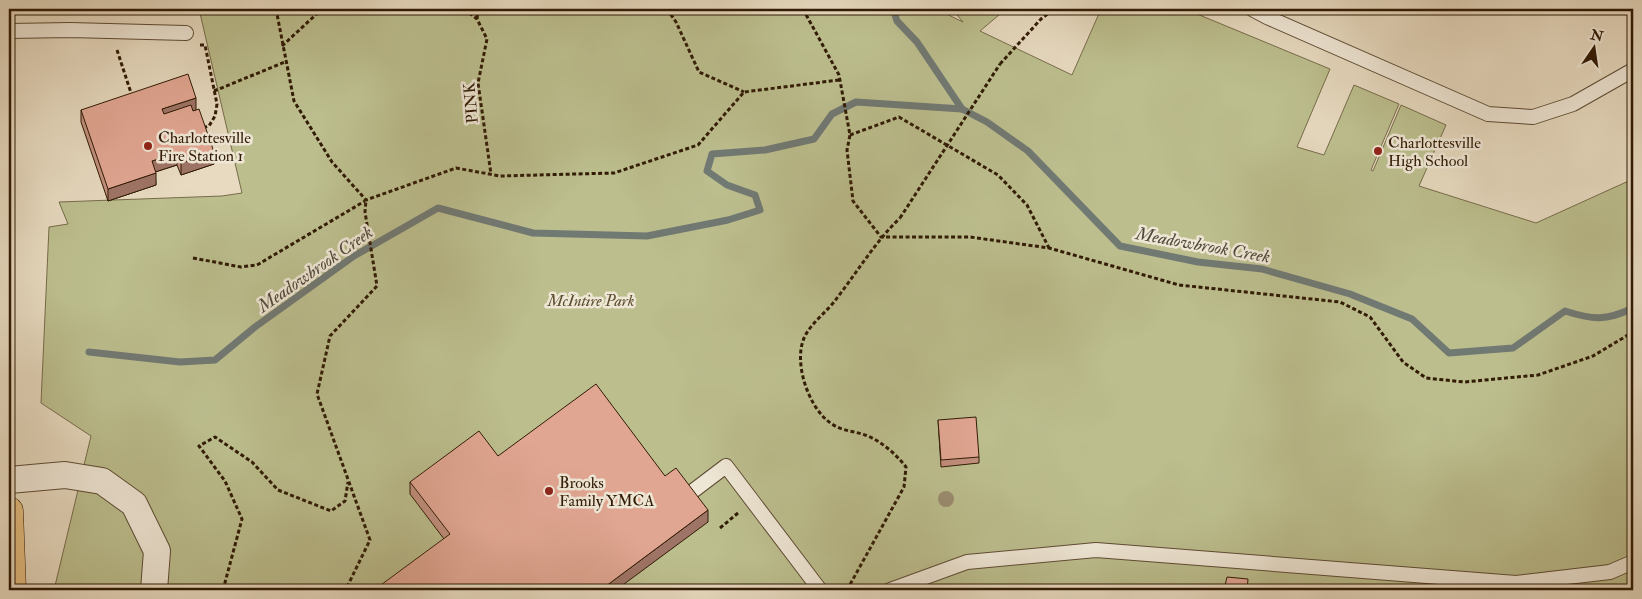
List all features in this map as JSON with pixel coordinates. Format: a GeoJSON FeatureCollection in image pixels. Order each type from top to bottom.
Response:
{"type":"FeatureCollection","features":[{"type":"Feature","properties":{"kind":"highway"},"geometry":{"type":"LineString","coordinates":[[9,511],[12,590]]}},
{"type":"Feature","properties":{"kind":"street"},"geometry":{"type":"LineString","coordinates":[[9,480],[65,475],[102,481],[134,504],[157,551],[154,590]]}},
{"type":"Feature","properties":{"kind":"lane"},"geometry":{"type":"LineString","coordinates":[[1252,9],[1267,18],[1488,114],[1534,117],[1573,104],[1633,70]]}},
{"type":"Feature","properties":{"kind":"lane"},"geometry":{"type":"LineString","coordinates":[[9,32],[112,31],[186,33]]}},
{"type":"Feature","properties":{"kind":"lane"},"geometry":{"type":"LineString","coordinates":[[694,490],[726,466],[820,590]]}},
{"type":"Feature","properties":{"kind":"lane"},"geometry":{"type":"LineString","coordinates":[[890,590],[968,562],[1096,550],[1516,583],[1610,572],[1633,562]]}},
{"type":"Feature","properties":{"kind":"path"},"geometry":{"type":"LineString","coordinates":[[276,9],[294,101],[332,162],[366,200],[365,212],[377,286],[330,336],[317,394],[370,540],[348,585],[341,590]]}},
{"type":"Feature","properties":{"kind":"path"},"geometry":{"type":"LineString","coordinates":[[282,46],[322,9]]}},
{"type":"Feature","properties":{"kind":"path","name":"PINK"},"geometry":{"type":"LineString","coordinates":[[464,9],[477,19],[487,39],[478,83],[491,174]]}},
{"type":"Feature","properties":{"kind":"path"},"geometry":{"type":"LineString","coordinates":[[477,19],[478,9]]}},
{"type":"Feature","properties":{"kind":"path"},"geometry":{"type":"LineString","coordinates":[[668,9],[676,22],[698,72],[744,92],[839,80]]}},
{"type":"Feature","properties":{"kind":"path"},"geometry":{"type":"LineString","coordinates":[[803,9],[839,75],[850,134],[847,150],[853,201],[881,237]]}},
{"type":"Feature","properties":{"kind":"path"},"geometry":{"type":"LineString","coordinates":[[848,590],[904,487],[906,467],[897,455],[865,435],[848,432],[831,424],[821,413],[804,385],[802,348],[805,336],[836,300],[881,237],[900,218],[1000,64],[1041,18],[1054,9]]}},
{"type":"Feature","properties":{"kind":"path"},"geometry":{"type":"LineString","coordinates":[[112,31],[135,104]]}},
{"type":"Feature","properties":{"kind":"path"},"geometry":{"type":"LineString","coordinates":[[196,46],[205,45],[218,104],[215,116],[209,126],[202,128]]}},
{"type":"Feature","properties":{"kind":"path"},"geometry":{"type":"LineString","coordinates":[[214,91],[285,62]]}},
{"type":"Feature","properties":{"kind":"path"},"geometry":{"type":"LineString","coordinates":[[193,258],[241,268],[256,265],[366,200],[456,168],[491,174],[614,173],[698,144],[744,92]]}},
{"type":"Feature","properties":{"kind":"path"},"geometry":{"type":"LineString","coordinates":[[850,134],[899,117],[998,175],[1027,205],[1049,248]]}},
{"type":"Feature","properties":{"kind":"path"},"geometry":{"type":"LineString","coordinates":[[881,237],[970,237],[1049,248],[1179,285],[1340,302],[1370,317],[1403,362],[1426,378],[1464,382],[1538,375],[1593,356],[1633,332]]}},
{"type":"Feature","properties":{"kind":"path"},"geometry":{"type":"LineString","coordinates":[[223,590],[242,519],[225,481],[199,446],[215,437],[252,462],[278,490],[331,511],[345,501],[348,482]]}},
{"type":"Feature","properties":{"kind":"path"},"geometry":{"type":"LineString","coordinates":[[720,528],[738,513]]}},
{"type":"Feature","properties":{"kind":"green space","name":"McIntire Park"},"geometry":{"type":"Polygon","coordinates":[[[199,9],[936,9],[963,22],[952,9],[1006,9],[980,31],[1072,75],[1101,9],[1185,9],[1330,69],[1297,147],[1324,155],[1354,85],[1399,104],[1371,170],[1373,171],[1401,105],[1446,125],[1419,186],[1536,223],[1633,179],[1633,590],[54,590],[91,436],[41,403],[49,227],[68,224],[59,202],[222,196],[242,193],[199,9]]]}},
{"type":"Feature","properties":{"kind":"building","name":"Charlottesville Fire Station 1"},"geometry":{"type":"Polygon","coordinates":[[[188,74],[196,98],[162,109],[164,114],[191,105],[193,111],[199,109],[214,152],[181,163],[177,153],[152,161],[156,173],[108,189],[81,110],[188,74]]]}},
{"type":"Feature","properties":{"kind":"building","name":"Brooks Family YMCA"},"geometry":{"type":"Polygon","coordinates":[[[596,384],[665,476],[676,468],[708,510],[606,586],[609,590],[374,590],[450,534],[410,482],[479,431],[498,456],[596,384]]]}},
{"type":"Feature","properties":{"kind":"building"},"geometry":{"type":"Polygon","coordinates":[[[976,417],[979,457],[941,460],[938,420],[976,417]]]}},
{"type":"Feature","properties":{"kind":"building"},"geometry":{"type":"Polygon","coordinates":[[[1227,577],[1248,579],[1247,590],[1224,590],[1227,577]]]}},
{"type":"Feature","properties":{"kind":"waterway"},"geometry":{"type":"LineString","coordinates":[[893,9],[897,21],[917,42],[962,109]]}},
{"type":"Feature","properties":{"kind":"waterway","name":"Meadowbrook Creek"},"geometry":{"type":"LineString","coordinates":[[89,352],[180,362],[215,360],[255,327],[354,256],[438,208],[533,233],[647,236],[728,220],[760,210],[755,195],[727,185],[707,171],[712,154],[765,150],[814,139],[832,114],[856,102],[962,109],[987,122],[1028,151],[1120,246],[1198,262],[1262,269],[1350,294],[1412,319],[1449,353],[1513,348],[1565,311],[1599,318],[1615,315],[1633,308]]}},
{"type":"Feature","properties":{"kind":"place","name":"Charlottesville Fire Station 1"},"geometry":{"type":"Point","coordinates":[148,146]}},
{"type":"Feature","properties":{"kind":"place","name":"Charlottesville High School"},"geometry":{"type":"Point","coordinates":[1378,151]}},
{"type":"Feature","properties":{"kind":"place","name":"Brooks Family YMCA"},"geometry":{"type":"Point","coordinates":[549,491]}}]}
